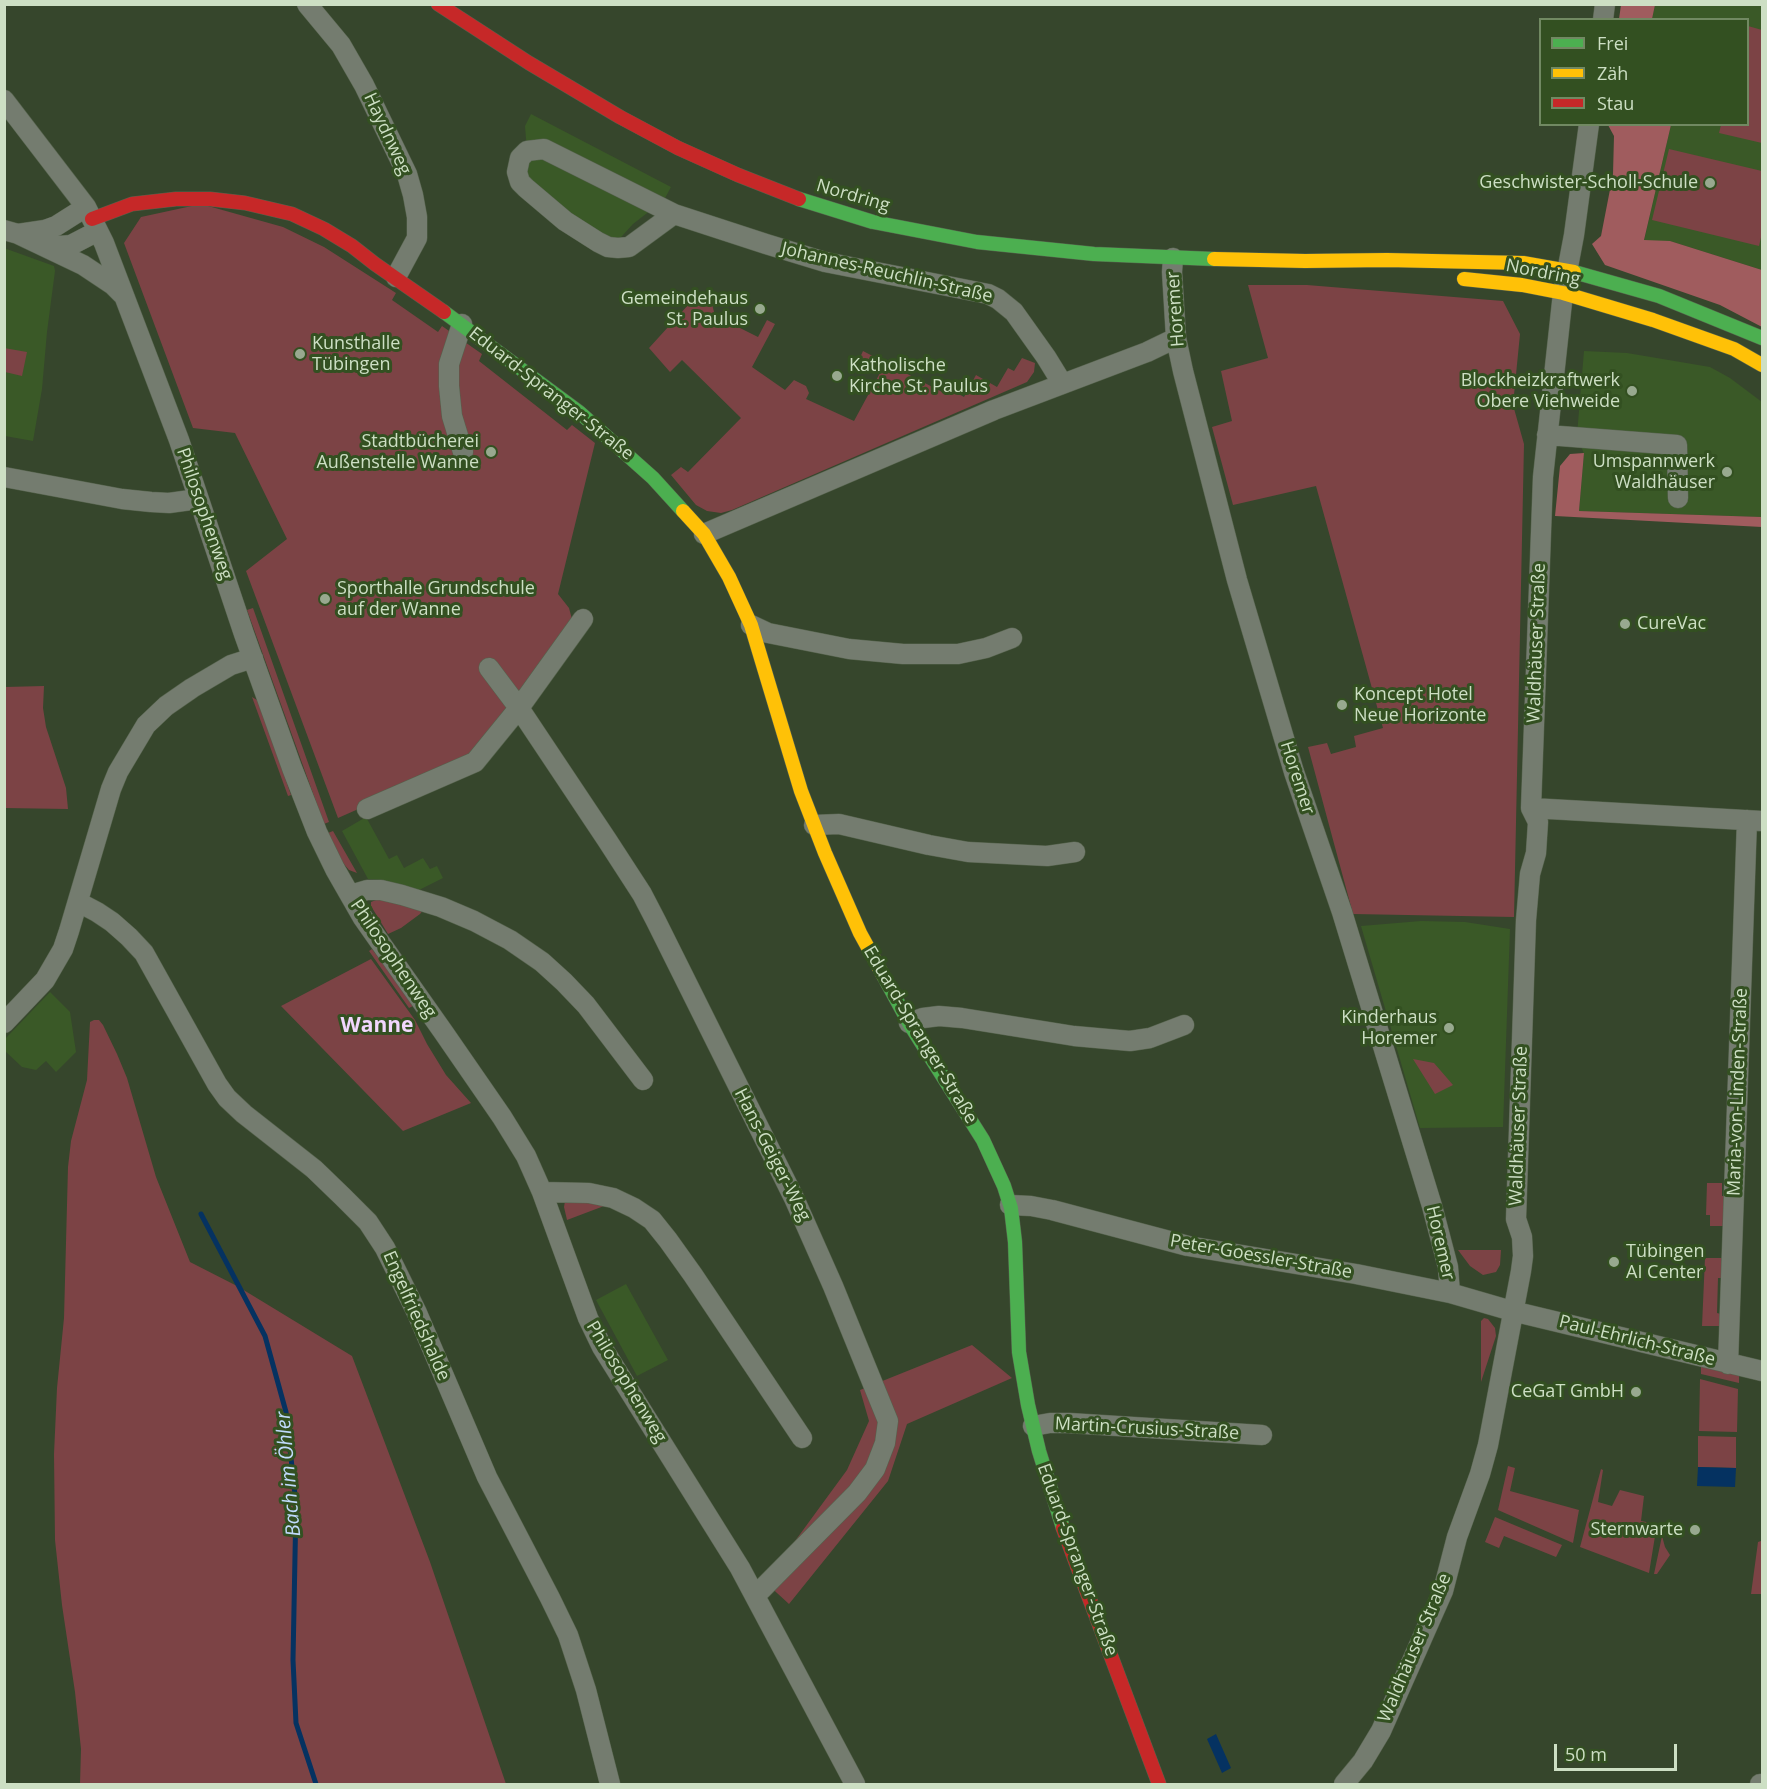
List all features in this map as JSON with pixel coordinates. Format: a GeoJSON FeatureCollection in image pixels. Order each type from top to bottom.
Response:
{"type":"FeatureCollection","features":[{"type":"Feature","properties":{"kind":"street","name":"Haydnweg"},"geometry":{"type":"LineString","coordinates":[[307,4],[341,45],[364,85],[407,174],[417,217],[417,238],[396,277]]}},
{"type":"Feature","properties":{"kind":"street","name":"Nordring"},"geometry":{"type":"LineString","coordinates":[[438,4],[529,63],[650,134],[722,168],[799,199],[873,222],[977,242],[1059,251],[1173,258],[1523,263],[1567,270],[1659,296],[1762,338]]}},
{"type":"Feature","properties":{"kind":"street","name":"Philosophenweg"},"geometry":{"type":"LineString","coordinates":[[4,100],[92,219],[125,297],[179,440],[292,768],[317,832],[335,869],[363,918],[502,1117],[526,1156],[542,1192],[588,1318],[602,1347],[725,1542],[855,1785]]}},
{"type":"Feature","properties":{"kind":"street","name":"Waldhäuser Straße"},"geometry":{"type":"LineString","coordinates":[[1345,1784],[1381,1731],[1443,1591],[1457,1537],[1488,1445],[1523,1256],[1522,1237],[1516,1218],[1526,920],[1530,874],[1536,854],[1538,822],[1530,808],[1543,477],[1563,292],[1574,235],[1589,126]]}},
{"type":"Feature","properties":{"kind":"street","name":"Johannes-Reuchlin-Straße"},"geometry":{"type":"LineString","coordinates":[[674,214],[629,247],[608,247],[565,221],[520,182],[517,172],[520,158],[527,151],[544,149],[674,214],[825,262],[972,290],[998,298],[1021,321],[1062,383]]}},
{"type":"Feature","properties":{"kind":"street","name":"Eduard-Spranger-Straße"},"geometry":{"type":"LineString","coordinates":[[92,219],[132,204],[148,201],[210,199],[244,203],[292,214],[324,229],[352,246],[462,324],[579,412],[653,478],[704,534],[729,577],[750,625],[801,791],[860,933],[909,1023],[983,1140],[1004,1186],[1010,1205],[1015,1242],[1019,1352],[1045,1474],[1160,1785]]}},
{"type":"Feature","properties":{"kind":"street"},"geometry":{"type":"LineString","coordinates":[[11,232],[45,230],[92,219]]}},
{"type":"Feature","properties":{"kind":"street"},"geometry":{"type":"LineString","coordinates":[[45,247],[71,245],[92,219]]}},
{"type":"Feature","properties":{"kind":"street"},"geometry":{"type":"LineString","coordinates":[[11,232],[83,265],[113,285],[125,297]]}},
{"type":"Feature","properties":{"kind":"street","name":"Horemer"},"geometry":{"type":"LineString","coordinates":[[1173,258],[1176,338],[1237,580],[1294,772],[1342,912],[1432,1206],[1448,1267],[1450,1293]]}},
{"type":"Feature","properties":{"kind":"street","name":"Nordring"},"geometry":{"type":"LineString","coordinates":[[1305,261],[1416,274]]}},
{"type":"Feature","properties":{"kind":"street","name":"Nordring"},"geometry":{"type":"LineString","coordinates":[[1450,278],[1522,285],[1563,292],[1653,320],[1734,349],[1762,364]]}},
{"type":"Feature","properties":{"kind":"street","name":"Eduard-Spranger-Straße"},"geometry":{"type":"LineString","coordinates":[[462,324],[449,364],[449,386],[452,416],[463,452]]}},
{"type":"Feature","properties":{"kind":"street"},"geometry":{"type":"LineString","coordinates":[[704,534],[944,430],[1147,352],[1176,338]]}},
{"type":"Feature","properties":{"kind":"street"},"geometry":{"type":"LineString","coordinates":[[1547,435],[1677,445],[1678,498]]}},
{"type":"Feature","properties":{"kind":"street"},"geometry":{"type":"LineString","coordinates":[[4,477],[151,502],[169,503],[198,499]]}},
{"type":"Feature","properties":{"kind":"street"},"geometry":{"type":"LineString","coordinates":[[367,809],[476,762],[519,708],[583,619]]}},
{"type":"Feature","properties":{"kind":"street"},"geometry":{"type":"LineString","coordinates":[[750,625],[777,635],[849,649],[903,654],[958,654],[986,648],[1012,638]]}},
{"type":"Feature","properties":{"kind":"street"},"geometry":{"type":"LineString","coordinates":[[4,1023],[45,980],[55,964],[69,932],[114,780],[146,725],[166,706],[192,687],[231,665],[253,658]]}},
{"type":"Feature","properties":{"kind":"street","name":"Hans-Geiger-Weg"},"geometry":{"type":"LineString","coordinates":[[489,668],[519,708],[642,894],[795,1198],[888,1421],[885,1443],[875,1469],[856,1494],[755,1596]]}},
{"type":"Feature","properties":{"kind":"street"},"geometry":{"type":"LineString","coordinates":[[1530,808],[1755,820]]}},
{"type":"Feature","properties":{"kind":"street","name":"Maria-von-Linden-Straße"},"geometry":{"type":"LineString","coordinates":[[1728,1364],[1755,820]]}},
{"type":"Feature","properties":{"kind":"street"},"geometry":{"type":"LineString","coordinates":[[814,825],[839,824],[968,852],[1047,856],[1075,852]]}},
{"type":"Feature","properties":{"kind":"street"},"geometry":{"type":"LineString","coordinates":[[350,895],[367,890],[381,890],[402,895],[441,907],[510,940],[542,962],[579,998],[644,1080]]}},
{"type":"Feature","properties":{"kind":"street","name":"Engelfriedshalde"},"geometry":{"type":"LineString","coordinates":[[78,902],[112,922],[144,953],[227,1098],[329,1183],[368,1222],[385,1248],[417,1313],[487,1477],[568,1635],[586,1690],[610,1785]]}},
{"type":"Feature","properties":{"kind":"street"},"geometry":{"type":"LineString","coordinates":[[909,1023],[939,1016],[1074,1036],[1130,1041],[1150,1038],[1184,1025]]}},
{"type":"Feature","properties":{"kind":"street"},"geometry":{"type":"LineString","coordinates":[[542,1192],[589,1193],[613,1198],[652,1220],[693,1275],[802,1438]]}},
{"type":"Feature","properties":{"kind":"street","name":"Peter-Goessler-Straße"},"geometry":{"type":"LineString","coordinates":[[1010,1205],[1052,1210],[1188,1246],[1356,1274],[1450,1293],[1512,1311]]}},
{"type":"Feature","properties":{"kind":"street","name":"Paul-Ehrlich-Straße"},"geometry":{"type":"LineString","coordinates":[[1512,1311],[1762,1371]]}},
{"type":"Feature","properties":{"kind":"street","name":"Martin-Crusius-Straße"},"geometry":{"type":"LineString","coordinates":[[1033,1426],[1069,1423],[1262,1435]]}},
{"type":"Feature","properties":{"kind":"shaded area"},"geometry":{"type":"Polygon","coordinates":[[[1621,5],[1655,5],[1652,18],[1619,18],[1621,5]]]}},
{"type":"Feature","properties":{"kind":"shaded area","name":"Geschwister-Scholl-Schule"},"geometry":{"type":"Polygon","coordinates":[[[1655,5],[1762,5],[1762,270],[1670,241],[1644,241],[1671,126],[1749,126],[1749,18],[1652,18],[1655,5]]]}},
{"type":"Feature","properties":{"kind":"shaded area"},"geometry":{"type":"Polygon","coordinates":[[[1749,26],[1762,30],[1762,143],[1719,133],[1721,126],[1749,126],[1749,26]]]}},
{"type":"Feature","properties":{"kind":"shaded area"},"geometry":{"type":"Polygon","coordinates":[[[531,114],[671,187],[664,200],[633,224],[612,247],[532,194],[520,158],[527,151],[525,126],[531,114]]]}},
{"type":"Feature","properties":{"kind":"shaded area"},"geometry":{"type":"Polygon","coordinates":[[[1609,126],[1671,126],[1644,240],[1670,241],[1762,270],[1762,327],[1720,305],[1605,265],[1592,244],[1601,236],[1613,174],[1614,136],[1609,126]]]}},
{"type":"Feature","properties":{"kind":"shaded area"},"geometry":{"type":"Polygon","coordinates":[[[1669,149],[1762,171],[1762,233],[1759,246],[1652,220],[1669,149]]]}},
{"type":"Feature","properties":{"kind":"shaded area"},"geometry":{"type":"Polygon","coordinates":[[[201,204],[283,227],[324,247],[396,293],[392,300],[438,332],[442,326],[482,354],[479,361],[567,430],[572,425],[595,443],[558,594],[569,608],[573,623],[467,761],[338,818],[246,571],[287,539],[235,433],[193,428],[124,243],[141,217],[201,204]]]}},
{"type":"Feature","properties":{"kind":"shaded area"},"geometry":{"type":"Polygon","coordinates":[[[4,248],[54,266],[55,271],[42,389],[33,441],[5,436],[4,248]]]}},
{"type":"Feature","properties":{"kind":"shaded area"},"geometry":{"type":"Polygon","coordinates":[[[1248,285],[1307,285],[1503,301],[1520,334],[1513,405],[1524,444],[1514,917],[1353,914],[1308,747],[1327,743],[1331,754],[1356,747],[1354,736],[1383,728],[1316,486],[1233,505],[1212,427],[1232,421],[1221,371],[1268,358],[1248,285]]]}},
{"type":"Feature","properties":{"kind":"shaded area"},"geometry":{"type":"Polygon","coordinates":[[[699,293],[711,300],[715,316],[732,319],[730,323],[758,337],[767,320],[775,324],[752,367],[785,390],[794,380],[806,386],[809,393],[806,399],[854,421],[880,373],[858,362],[863,351],[946,394],[948,388],[964,397],[976,375],[997,387],[1008,368],[1014,371],[1022,358],[1035,363],[1034,372],[1027,382],[732,510],[721,513],[707,511],[696,505],[671,475],[681,467],[688,472],[741,418],[682,360],[670,372],[649,348],[699,293]]]}},
{"type":"Feature","properties":{"kind":"shaded area"},"geometry":{"type":"Polygon","coordinates":[[[4,348],[27,352],[22,376],[5,372],[4,348]]]}},
{"type":"Feature","properties":{"kind":"shaded area"},"geometry":{"type":"Polygon","coordinates":[[[1584,351],[1627,353],[1710,367],[1730,378],[1762,402],[1762,517],[1579,511],[1584,454],[1577,435],[1584,351]]]}},
{"type":"Feature","properties":{"kind":"shaded area"},"geometry":{"type":"Polygon","coordinates":[[[1584,453],[1579,511],[1762,517],[1762,527],[1555,516],[1560,466],[1570,454],[1584,453]]]}},
{"type":"Feature","properties":{"kind":"shaded area"},"geometry":{"type":"Polygon","coordinates":[[[253,608],[329,822],[324,824],[247,610],[253,608]]]}},
{"type":"Feature","properties":{"kind":"shaded area"},"geometry":{"type":"Polygon","coordinates":[[[44,686],[43,708],[46,727],[66,788],[68,809],[5,808],[5,687],[44,686]]]}},
{"type":"Feature","properties":{"kind":"shaded area"},"geometry":{"type":"Polygon","coordinates":[[[252,697],[257,700],[261,709],[291,795],[288,796],[252,697]]]}},
{"type":"Feature","properties":{"kind":"shaded area"},"geometry":{"type":"Polygon","coordinates":[[[366,817],[389,859],[397,855],[404,868],[423,858],[430,869],[437,866],[443,878],[419,890],[383,880],[368,879],[342,831],[366,817]]]}},
{"type":"Feature","properties":{"kind":"shaded area"},"geometry":{"type":"Polygon","coordinates":[[[333,831],[357,873],[349,870],[343,863],[328,833],[333,831]]]}},
{"type":"Feature","properties":{"kind":"shaded area"},"geometry":{"type":"Polygon","coordinates":[[[381,898],[425,908],[401,928],[388,934],[371,906],[371,902],[381,898]]]}},
{"type":"Feature","properties":{"kind":"shaded area","name":"Kinderhaus Horemer"},"geometry":{"type":"Polygon","coordinates":[[[1421,921],[1465,922],[1510,929],[1503,1127],[1420,1128],[1361,926],[1421,921]]]}},
{"type":"Feature","properties":{"kind":"shaded area"},"geometry":{"type":"Polygon","coordinates":[[[372,949],[413,1006],[409,1008],[369,951],[372,949]]]}},
{"type":"Feature","properties":{"kind":"shaded area"},"geometry":{"type":"Polygon","coordinates":[[[371,959],[415,1020],[446,1075],[471,1103],[403,1131],[281,1006],[371,959]]]}},
{"type":"Feature","properties":{"kind":"shaded area"},"geometry":{"type":"Polygon","coordinates":[[[50,992],[70,1012],[76,1052],[56,1072],[46,1061],[36,1070],[22,1067],[5,1051],[5,1039],[50,992]]]}},
{"type":"Feature","properties":{"kind":"shaded area"},"geometry":{"type":"Polygon","coordinates":[[[99,1020],[103,1025],[127,1078],[156,1177],[190,1262],[237,1286],[352,1356],[430,1562],[506,1784],[80,1784],[81,1749],[55,1540],[54,1454],[57,1388],[64,1318],[68,1167],[71,1141],[87,1080],[90,1022],[99,1020]]]}},
{"type":"Feature","properties":{"kind":"shaded area"},"geometry":{"type":"Polygon","coordinates":[[[1413,1059],[1434,1063],[1453,1085],[1435,1094],[1413,1059]]]}},
{"type":"Feature","properties":{"kind":"shaded area"},"geometry":{"type":"Polygon","coordinates":[[[1707,1183],[1722,1183],[1722,1196],[1725,1196],[1724,1226],[1710,1226],[1710,1215],[1706,1215],[1707,1183]]]}},
{"type":"Feature","properties":{"kind":"shaded area"},"geometry":{"type":"Polygon","coordinates":[[[565,1201],[604,1203],[604,1206],[567,1220],[565,1201]]]}},
{"type":"Feature","properties":{"kind":"shaded area"},"geometry":{"type":"Polygon","coordinates":[[[1458,1250],[1501,1250],[1500,1265],[1496,1272],[1483,1275],[1470,1266],[1458,1250]]]}},
{"type":"Feature","properties":{"kind":"shaded area"},"geometry":{"type":"Polygon","coordinates":[[[1705,1258],[1723,1258],[1722,1278],[1718,1278],[1717,1313],[1721,1314],[1720,1326],[1702,1326],[1705,1258]]]}},
{"type":"Feature","properties":{"kind":"shaded area"},"geometry":{"type":"Polygon","coordinates":[[[626,1284],[668,1360],[637,1376],[596,1300],[626,1284]]]}},
{"type":"Feature","properties":{"kind":"shaded area"},"geometry":{"type":"Polygon","coordinates":[[[1484,1318],[1488,1319],[1495,1328],[1496,1336],[1481,1382],[1481,1321],[1484,1318]]]}},
{"type":"Feature","properties":{"kind":"shaded area"},"geometry":{"type":"Polygon","coordinates":[[[972,1345],[1012,1378],[907,1424],[888,1481],[789,1604],[765,1582],[847,1470],[869,1421],[860,1390],[972,1345]]]}},
{"type":"Feature","properties":{"kind":"shaded area"},"geometry":{"type":"Polygon","coordinates":[[[1703,1362],[1739,1372],[1739,1383],[1701,1374],[1703,1362]]]}},
{"type":"Feature","properties":{"kind":"shaded area"},"geometry":{"type":"Polygon","coordinates":[[[1700,1379],[1738,1389],[1737,1432],[1699,1431],[1700,1379]]]}},
{"type":"Feature","properties":{"kind":"shaded area"},"geometry":{"type":"Polygon","coordinates":[[[1698,1436],[1736,1437],[1736,1468],[1698,1467],[1698,1436]]]}},
{"type":"Feature","properties":{"kind":"shaded area"},"geometry":{"type":"Polygon","coordinates":[[[1508,1466],[1515,1468],[1510,1491],[1579,1510],[1573,1543],[1498,1510],[1508,1466]]]}},
{"type":"Feature","properties":{"kind":"shaded area"},"geometry":{"type":"Polygon","coordinates":[[[1601,1469],[1603,1470],[1598,1502],[1612,1506],[1620,1490],[1644,1496],[1641,1521],[1657,1524],[1649,1573],[1580,1547],[1601,1469]]]}},
{"type":"Feature","properties":{"kind":"shaded area"},"geometry":{"type":"Polygon","coordinates":[[[1495,1517],[1562,1545],[1556,1557],[1504,1536],[1499,1548],[1485,1542],[1495,1517]]]}},
{"type":"Feature","properties":{"kind":"shaded area"},"geometry":{"type":"Polygon","coordinates":[[[1761,1525],[1762,1594],[1751,1594],[1758,1542],[1761,1541],[1761,1525]]]}},
{"type":"Feature","properties":{"kind":"shaded area"},"geometry":{"type":"Polygon","coordinates":[[[1662,1536],[1670,1555],[1657,1574],[1654,1574],[1662,1536]]]}},
{"type":"Feature","properties":{"kind":"water"},"geometry":{"type":"Polygon","coordinates":[[[1698,1467],[1736,1468],[1735,1487],[1697,1486],[1698,1467]]]}},
{"type":"Feature","properties":{"kind":"water"},"geometry":{"type":"Polygon","coordinates":[[[1216,1734],[1231,1768],[1222,1773],[1207,1739],[1216,1734]]]}},
{"type":"Feature","properties":{"kind":"waterway","name":"Bach im Öhler"},"geometry":{"type":"LineString","coordinates":[[201,1214],[265,1336],[286,1412],[296,1504],[293,1660],[296,1723],[316,1784]]}},
{"type":"Feature","properties":{"kind":"traffic: fast"},"geometry":{"type":"LineString","coordinates":[[799,199],[873,222],[977,242],[1094,254],[1214,259]]}},
{"type":"Feature","properties":{"kind":"traffic: fast"},"geometry":{"type":"LineString","coordinates":[[1574,272],[1659,296],[1762,338]]}},
{"type":"Feature","properties":{"kind":"traffic: fast"},"geometry":{"type":"LineString","coordinates":[[444,312],[579,412],[653,478],[683,511]]}},
{"type":"Feature","properties":{"kind":"traffic: fast"},"geometry":{"type":"LineString","coordinates":[[883,975],[909,1023],[983,1140],[1004,1186],[1011,1208],[1015,1242],[1019,1352],[1028,1405],[1039,1451],[1063,1528]]}},
{"type":"Feature","properties":{"kind":"traffic: slow"},"geometry":{"type":"LineString","coordinates":[[1214,259],[1523,263],[1574,272]]}},
{"type":"Feature","properties":{"kind":"traffic: slow"},"geometry":{"type":"LineString","coordinates":[[1464,279],[1522,285],[1563,293],[1653,320],[1734,349],[1762,365]]}},
{"type":"Feature","properties":{"kind":"traffic: slow"},"geometry":{"type":"LineString","coordinates":[[683,511],[704,534],[729,577],[751,625],[801,791],[860,933],[883,975]]}},
{"type":"Feature","properties":{"kind":"traffic: jam"},"geometry":{"type":"LineString","coordinates":[[438,4],[529,63],[620,117],[678,148],[799,199]]}},
{"type":"Feature","properties":{"kind":"traffic: jam"},"geometry":{"type":"LineString","coordinates":[[92,219],[132,204],[176,199],[210,199],[245,203],[292,214],[324,229],[352,246],[444,312]]}},
{"type":"Feature","properties":{"kind":"traffic: jam"},"geometry":{"type":"LineString","coordinates":[[1063,1528],[1159,1784]]}},
{"type":"Feature","properties":{"kind":"place","name":"Geschwister-Scholl-Schule"},"geometry":{"type":"Point","coordinates":[1710,183]}},
{"type":"Feature","properties":{"kind":"place","name":"Gemeindehaus St. Paulus"},"geometry":{"type":"Point","coordinates":[760,309]}},
{"type":"Feature","properties":{"kind":"place","name":"Kunsthalle Tübingen"},"geometry":{"type":"Point","coordinates":[300,354]}},
{"type":"Feature","properties":{"kind":"place","name":"Katholische Kirche St. Paulus"},"geometry":{"type":"Point","coordinates":[837,376]}},
{"type":"Feature","properties":{"kind":"place","name":"Blockheizkraftwerk Obere Viehweide"},"geometry":{"type":"Point","coordinates":[1632,391]}},
{"type":"Feature","properties":{"kind":"place","name":"Stadtbücherei Außenstelle Wanne"},"geometry":{"type":"Point","coordinates":[491,452]}},
{"type":"Feature","properties":{"kind":"place","name":"Umspannwerk Waldhäuser"},"geometry":{"type":"Point","coordinates":[1727,472]}},
{"type":"Feature","properties":{"kind":"place","name":"Sporthalle Grundschule auf der Wanne"},"geometry":{"type":"Point","coordinates":[325,599]}},
{"type":"Feature","properties":{"kind":"place","name":"CureVac"},"geometry":{"type":"Point","coordinates":[1625,624]}},
{"type":"Feature","properties":{"kind":"place","name":"Koncept Hotel Neue Horizonte"},"geometry":{"type":"Point","coordinates":[1342,705]}},
{"type":"Feature","properties":{"kind":"place","name":"Kinderhaus Horemer"},"geometry":{"type":"Point","coordinates":[1449,1028]}},
{"type":"Feature","properties":{"kind":"place","name":"Tübingen AI Center"},"geometry":{"type":"Point","coordinates":[1614,1262]}},
{"type":"Feature","properties":{"kind":"place","name":"CeGaT GmbH"},"geometry":{"type":"Point","coordinates":[1636,1392]}},
{"type":"Feature","properties":{"kind":"place","name":"Sternwarte"},"geometry":{"type":"Point","coordinates":[1695,1530]}},
{"type":"Feature","properties":{"kind":"district","name":"Wanne"},"geometry":{"type":"Point","coordinates":[377,1026]}}]}
